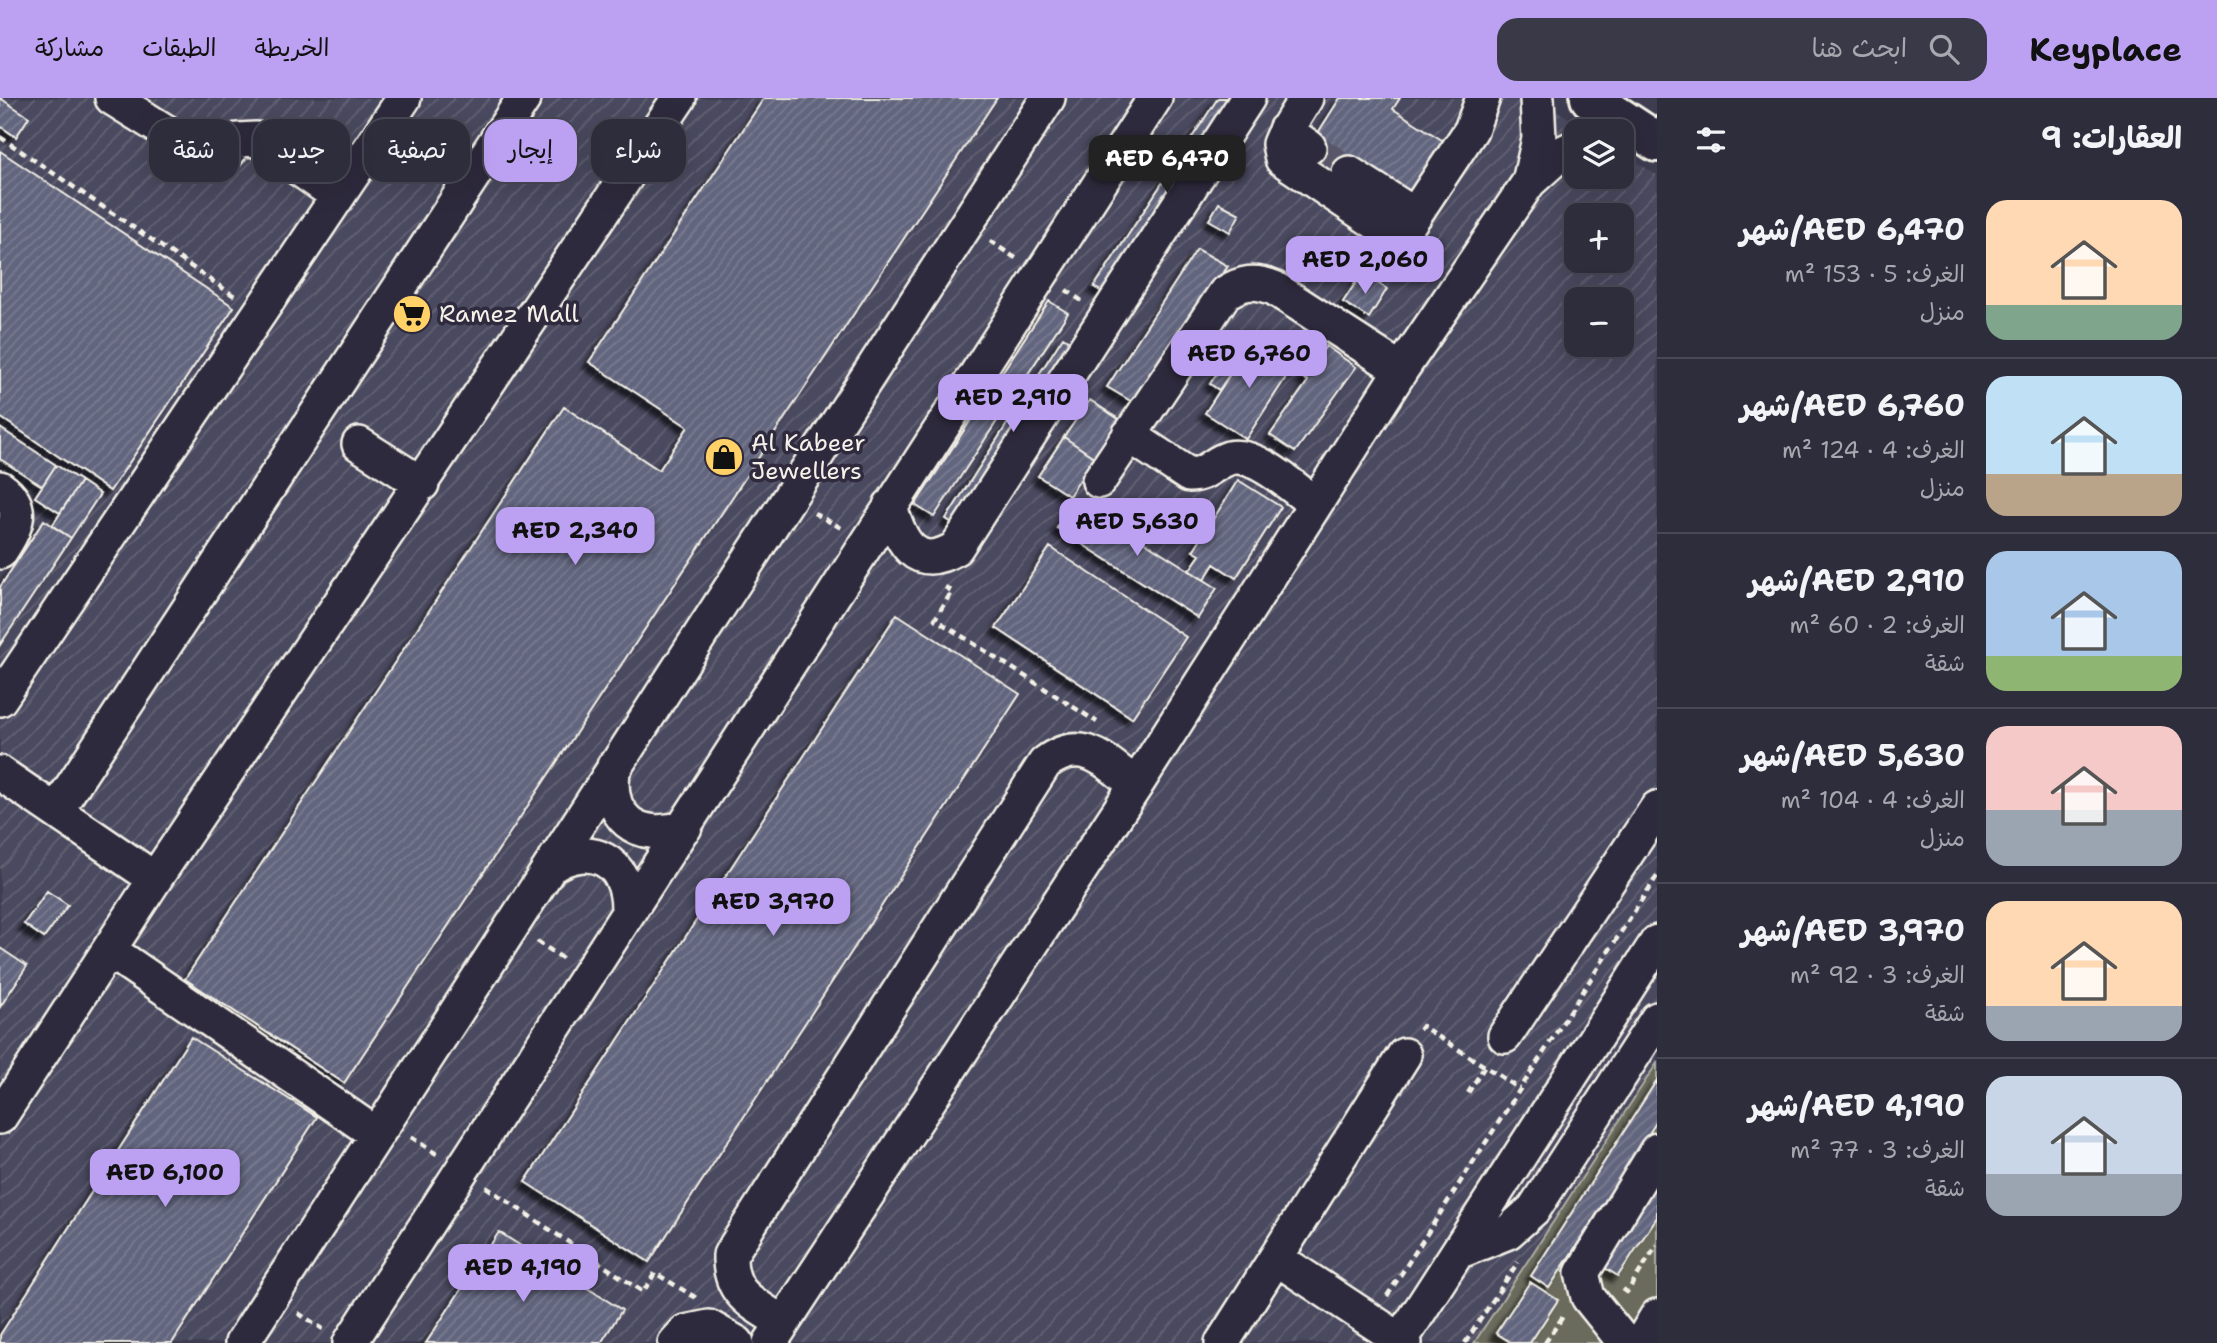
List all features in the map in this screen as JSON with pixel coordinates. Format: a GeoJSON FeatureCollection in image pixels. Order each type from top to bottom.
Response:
{"type":"FeatureCollection","features":[{"type":"Feature","properties":{"kind":"main road"},"geometry":{"type":"LineString","coordinates":[[1590,98],[1645,140]]}},
{"type":"Feature","properties":{"kind":"street"},"geometry":{"type":"LineString","coordinates":[[111,98],[213,161],[226,155],[243,137],[256,138],[338,195]]}},
{"type":"Feature","properties":{"kind":"street"},"geometry":{"type":"LineString","coordinates":[[0,699],[404,98]]}},
{"type":"Feature","properties":{"kind":"street"},"geometry":{"type":"LineString","coordinates":[[55,811],[524,98]]}},
{"type":"Feature","properties":{"kind":"street"},"geometry":{"type":"LineString","coordinates":[[0,1117],[155,879],[678,98]]}},
{"type":"Feature","properties":{"kind":"street"},"geometry":{"type":"LineString","coordinates":[[242,1343],[1048,98]]}},
{"type":"Feature","properties":{"kind":"street"},"geometry":{"type":"LineString","coordinates":[[342,1340],[460,1169],[628,909],[685,827],[1155,98]]}},
{"type":"Feature","properties":{"kind":"street"},"geometry":{"type":"LineString","coordinates":[[890,506],[901,538],[916,553],[929,557],[943,556],[956,548],[1248,98]]}},
{"type":"Feature","properties":{"kind":"street"},"geometry":{"type":"LineString","coordinates":[[1306,98],[1297,139],[1279,144],[1282,159],[1378,224],[1399,227],[1410,222],[1471,130],[1483,98]]}},
{"type":"Feature","properties":{"kind":"street"},"geometry":{"type":"LineString","coordinates":[[1529,182],[1539,138],[1537,98]]}},
{"type":"Feature","properties":{"kind":"street"},"geometry":{"type":"LineString","coordinates":[[1136,785],[1086,751],[1071,750],[1057,754],[1045,763],[730,1255],[730,1272],[736,1288],[777,1333],[1136,785],[1401,370],[1529,182],[1564,152]]}},
{"type":"Feature","properties":{"kind":"street"},"geometry":{"type":"LineString","coordinates":[[1349,173],[1415,215]]}},
{"type":"Feature","properties":{"kind":"street"},"geometry":{"type":"LineString","coordinates":[[1099,481],[1225,293],[1249,282],[1274,288],[1401,370]]}},
{"type":"Feature","properties":{"kind":"street"},"geometry":{"type":"LineString","coordinates":[[1129,435],[1189,475],[1208,472],[1232,457],[1251,459],[1315,504]]}},
{"type":"Feature","properties":{"kind":"street"},"geometry":{"type":"LineString","coordinates":[[359,444],[422,484]]}},
{"type":"Feature","properties":{"kind":"street"},"geometry":{"type":"LineString","coordinates":[[0,488],[12,499],[18,514],[15,529],[0,552]]}},
{"type":"Feature","properties":{"kind":"street"},"geometry":{"type":"LineString","coordinates":[[614,766],[611,786],[615,806],[628,822],[645,832],[666,834],[685,827]]}},
{"type":"Feature","properties":{"kind":"street"},"geometry":{"type":"LineString","coordinates":[[0,773],[155,879]]}},
{"type":"Feature","properties":{"kind":"street"},"geometry":{"type":"LineString","coordinates":[[1505,1036],[1654,819]]}},
{"type":"Feature","properties":{"kind":"street"},"geometry":{"type":"LineString","coordinates":[[550,867],[566,856],[586,854],[604,859],[620,872],[628,890],[628,909]]}},
{"type":"Feature","properties":{"kind":"street"},"geometry":{"type":"LineString","coordinates":[[1276,1258],[1401,1342],[1657,942]]}},
{"type":"Feature","properties":{"kind":"street"},"geometry":{"type":"LineString","coordinates":[[109,950],[381,1127]]}},
{"type":"Feature","properties":{"kind":"street"},"geometry":{"type":"LineString","coordinates":[[1458,1252],[1508,1231],[1534,1209],[1657,1019]]}},
{"type":"Feature","properties":{"kind":"street"},"geometry":{"type":"LineString","coordinates":[[1222,1343],[1404,1055]]}},
{"type":"Feature","properties":{"kind":"street"},"geometry":{"type":"LineString","coordinates":[[1625,1343],[1588,1297],[1582,1287],[1582,1273],[1657,1150]]}},
{"type":"Feature","properties":{"kind":"street"},"geometry":{"type":"LineString","coordinates":[[1641,1343],[1657,1316]]}},
{"type":"Feature","properties":{"kind":"street"},"geometry":{"type":"LineString","coordinates":[[675,1343],[685,1332],[709,1327],[737,1343]]}},
{"type":"Feature","properties":{"kind":"path"},"geometry":{"type":"LineString","coordinates":[[0,137],[260,313]]}},
{"type":"Feature","properties":{"kind":"path"},"geometry":{"type":"LineString","coordinates":[[788,499],[867,543]]}},
{"type":"Feature","properties":{"kind":"path"},"geometry":{"type":"LineString","coordinates":[[940,584],[953,591],[935,618],[1108,729]]}},
{"type":"Feature","properties":{"kind":"path"},"geometry":{"type":"LineString","coordinates":[[1371,1321],[1657,876]]}},
{"type":"Feature","properties":{"kind":"path"},"geometry":{"type":"LineString","coordinates":[[512,925],[586,974]]}},
{"type":"Feature","properties":{"kind":"path"},"geometry":{"type":"LineString","coordinates":[[1404,1055],[1422,1026],[1550,1109]]}},
{"type":"Feature","properties":{"kind":"path"},"geometry":{"type":"LineString","coordinates":[[1468,1093],[1505,1036]]}},
{"type":"Feature","properties":{"kind":"path"},"geometry":{"type":"LineString","coordinates":[[381,1127],[460,1169],[643,1292],[655,1273],[701,1301]]}},
{"type":"Feature","properties":{"kind":"path"},"geometry":{"type":"LineString","coordinates":[[272,1296],[342,1340]]}},
{"type":"Feature","properties":{"kind":"shaded area"},"geometry":{"type":"Polygon","coordinates":[[[0,98],[1537,98],[1570,119],[1564,119],[1564,189],[1634,189],[1634,161],[1657,175],[1657,1343],[0,1343],[0,98]]]}},
{"type":"Feature","properties":{"kind":"green space"},"geometry":{"type":"Polygon","coordinates":[[[1657,1063],[1657,1343],[1474,1343],[1657,1063]]]}},
{"type":"Feature","properties":{"kind":"building"},"geometry":{"type":"Polygon","coordinates":[[[0,98],[29,117],[16,137],[0,126],[0,98]]]}},
{"type":"Feature","properties":{"kind":"building"},"geometry":{"type":"Polygon","coordinates":[[[764,98],[997,98],[344,1083],[185,979],[564,407],[659,470],[688,427],[589,362],[764,98]]]}},
{"type":"Feature","properties":{"kind":"building"},"geometry":{"type":"Polygon","coordinates":[[[1218,98],[1244,98],[1112,298],[1094,287],[1218,98]]]}},
{"type":"Feature","properties":{"kind":"building"},"geometry":{"type":"Polygon","coordinates":[[[1340,98],[1400,98],[1393,109],[1445,142],[1412,194],[1339,189],[1299,163],[1340,98]]]}},
{"type":"Feature","properties":{"kind":"building"},"geometry":{"type":"Polygon","coordinates":[[[0,151],[234,307],[110,491],[0,417],[0,151]]]}},
{"type":"Feature","properties":{"kind":"building"},"geometry":{"type":"Polygon","coordinates":[[[1219,203],[1240,214],[1230,232],[1209,220],[1219,203]]]}},
{"type":"Feature","properties":{"kind":"building"},"geometry":{"type":"Polygon","coordinates":[[[1197,249],[1228,266],[1139,406],[1107,387],[1197,249]]]}},
{"type":"Feature","properties":{"kind":"building"},"geometry":{"type":"Polygon","coordinates":[[[1362,273],[1387,289],[1369,318],[1343,302],[1362,273]]]}},
{"type":"Feature","properties":{"kind":"building"},"geometry":{"type":"Polygon","coordinates":[[[1049,301],[1068,313],[934,517],[915,505],[1049,301]]]}},
{"type":"Feature","properties":{"kind":"building"},"geometry":{"type":"Polygon","coordinates":[[[1241,335],[1251,342],[1219,390],[1210,384],[1241,335]]]}},
{"type":"Feature","properties":{"kind":"building"},"geometry":{"type":"Polygon","coordinates":[[[1063,337],[1081,348],[964,530],[946,519],[1063,337]]]}},
{"type":"Feature","properties":{"kind":"building"},"geometry":{"type":"Polygon","coordinates":[[[1251,342],[1292,368],[1246,439],[1205,413],[1251,342]]]}},
{"type":"Feature","properties":{"kind":"building"},"geometry":{"type":"Polygon","coordinates":[[[1326,346],[1356,367],[1295,452],[1270,435],[1308,381],[1303,378],[1326,346]]]}},
{"type":"Feature","properties":{"kind":"building"},"geometry":{"type":"Polygon","coordinates":[[[1090,400],[1120,420],[1095,458],[1064,437],[1090,400]]]}},
{"type":"Feature","properties":{"kind":"building"},"geometry":{"type":"Polygon","coordinates":[[[0,428],[56,465],[42,486],[0,459],[0,428]]]}},
{"type":"Feature","properties":{"kind":"building"},"geometry":{"type":"Polygon","coordinates":[[[1064,437],[1095,458],[1069,496],[1038,476],[1064,437]]]}},
{"type":"Feature","properties":{"kind":"building"},"geometry":{"type":"Polygon","coordinates":[[[56,465],[81,481],[60,513],[35,497],[56,465]]]}},
{"type":"Feature","properties":{"kind":"building"},"geometry":{"type":"Polygon","coordinates":[[[1238,480],[1281,507],[1236,578],[1214,564],[1204,580],[1189,571],[1200,555],[1193,551],[1238,480]]]}},
{"type":"Feature","properties":{"kind":"building"},"geometry":{"type":"Polygon","coordinates":[[[81,481],[100,494],[71,538],[52,526],[81,481]]]}},
{"type":"Feature","properties":{"kind":"building"},"geometry":{"type":"Polygon","coordinates":[[[1077,499],[1217,588],[1198,618],[1057,528],[1077,499]]]}},
{"type":"Feature","properties":{"kind":"building"},"geometry":{"type":"Polygon","coordinates":[[[44,520],[71,538],[0,645],[0,587],[44,520]]]}},
{"type":"Feature","properties":{"kind":"building"},"geometry":{"type":"Polygon","coordinates":[[[1050,547],[1186,637],[1132,718],[996,628],[1050,547]]]}},
{"type":"Feature","properties":{"kind":"building"},"geometry":{"type":"Polygon","coordinates":[[[897,614],[1020,694],[649,1262],[525,1182],[897,614]]]}},
{"type":"Feature","properties":{"kind":"building"},"geometry":{"type":"Polygon","coordinates":[[[47,891],[68,905],[44,938],[24,924],[47,891]]]}},
{"type":"Feature","properties":{"kind":"building"},"geometry":{"type":"Polygon","coordinates":[[[0,948],[27,966],[0,1007],[0,948]]]}},
{"type":"Feature","properties":{"kind":"building"},"geometry":{"type":"Polygon","coordinates":[[[191,1037],[317,1117],[172,1343],[0,1343],[0,1335],[191,1037]]]}},
{"type":"Feature","properties":{"kind":"building"},"geometry":{"type":"Polygon","coordinates":[[[1657,1080],[1657,1121],[1549,1288],[1531,1276],[1657,1080]]]}},
{"type":"Feature","properties":{"kind":"building"},"geometry":{"type":"Polygon","coordinates":[[[1657,1177],[1657,1217],[1618,1276],[1600,1265],[1657,1177]]]}},
{"type":"Feature","properties":{"kind":"building"},"geometry":{"type":"Polygon","coordinates":[[[499,1232],[622,1310],[601,1343],[426,1343],[499,1232]]]}},
{"type":"Feature","properties":{"kind":"building"},"geometry":{"type":"Polygon","coordinates":[[[1530,1282],[1558,1300],[1530,1343],[1512,1343],[1496,1333],[1530,1282]]]}},
{"type":"Feature","properties":{"kind":"tunnel"},"geometry":{"type":"LineString","coordinates":[[1309,147],[1349,173]]}},
{"type":"Feature","properties":{"kind":"place","name":"Ramez Mall"},"geometry":{"type":"Point","coordinates":[412,314]}},
{"type":"Feature","properties":{"kind":"place","name":"Al Kabeer Jewellers"},"geometry":{"type":"Point","coordinates":[724,457]}}]}
